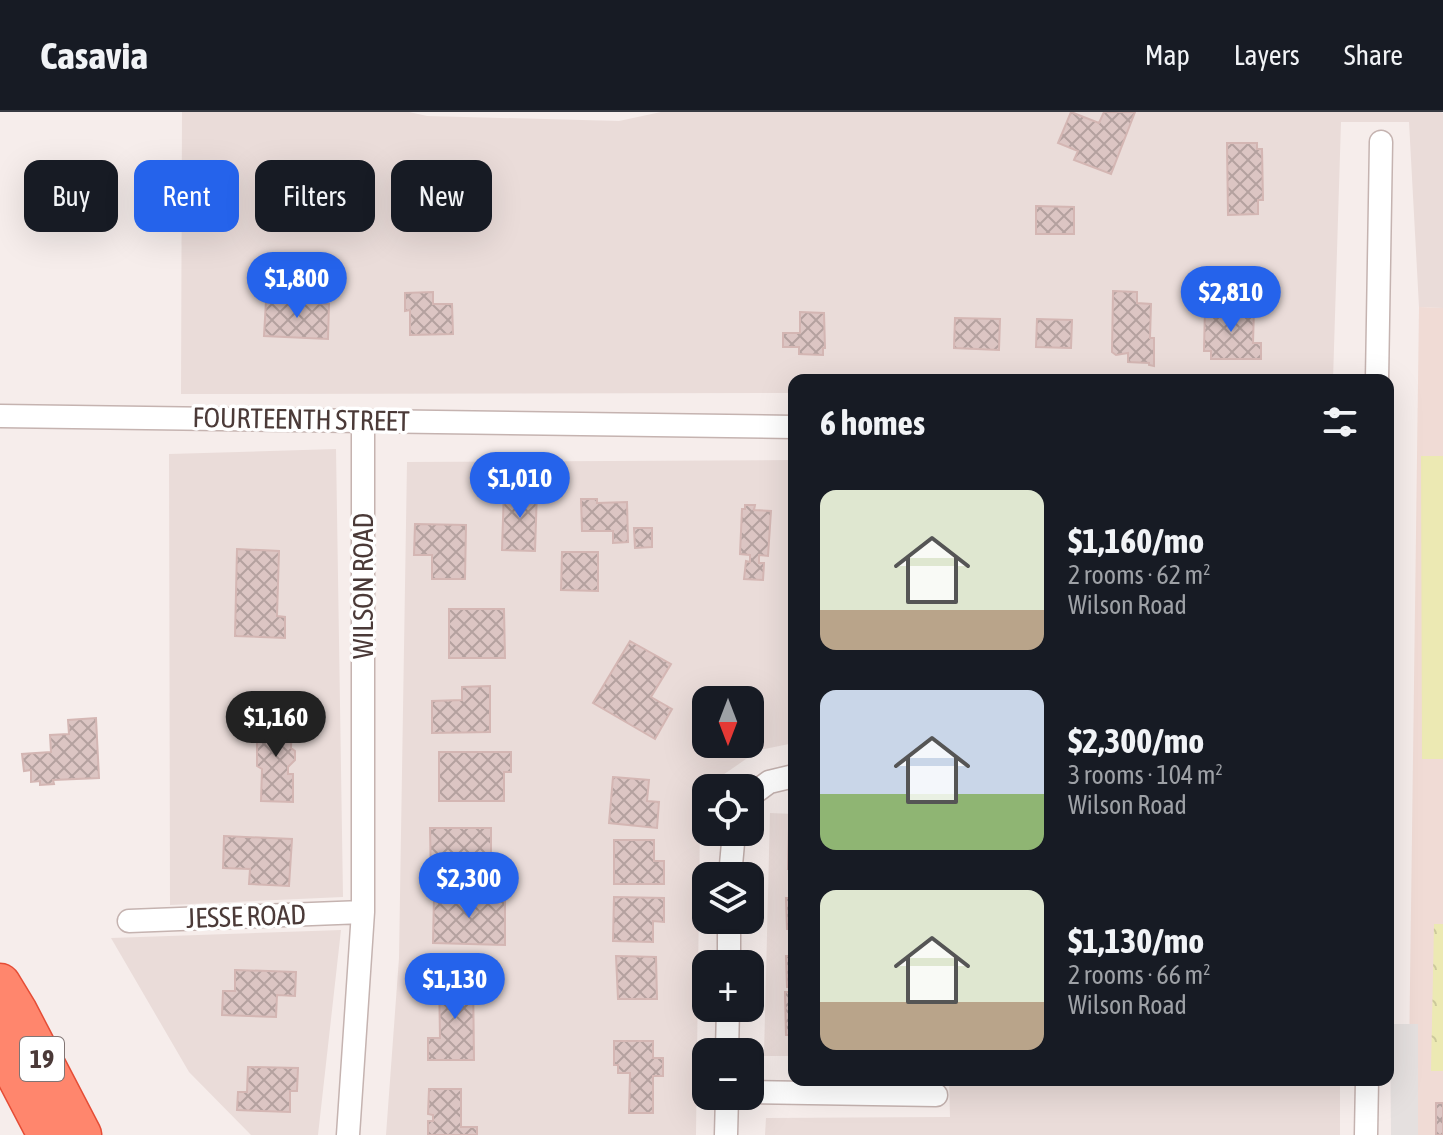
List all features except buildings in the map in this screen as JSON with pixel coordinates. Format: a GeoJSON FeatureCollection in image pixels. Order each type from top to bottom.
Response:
{"type":"FeatureCollection","features":[{"type":"Feature","properties":{"kind":"highway","name":"19"},"geometry":{"type":"LineString","coordinates":[[0,984],[81,1135]]}},
{"type":"Feature","properties":{"kind":"highway"},"geometry":{"type":"LineString","coordinates":[[0,1043],[48,1135]]}},
{"type":"Feature","properties":{"kind":"street"},"geometry":{"type":"LineString","coordinates":[[1377,374],[1381,142]]}},
{"type":"Feature","properties":{"kind":"street","name":"FOURTEENTH STREET"},"geometry":{"type":"LineString","coordinates":[[0,416],[788,427]]}},
{"type":"Feature","properties":{"kind":"street","name":"WILSON ROAD"},"geometry":{"type":"LineString","coordinates":[[348,1135],[363,912],[363,420]]}},
{"type":"Feature","properties":{"kind":"street"},"geometry":{"type":"LineString","coordinates":[[764,786],[788,777]]}},
{"type":"Feature","properties":{"kind":"street","name":"JESSE ROAD"},"geometry":{"type":"LineString","coordinates":[[129,921],[363,912]]}},
{"type":"Feature","properties":{"kind":"street"},"geometry":{"type":"LineString","coordinates":[[1366,1135],[1367,1086]]}},
{"type":"Feature","properties":{"kind":"street"},"geometry":{"type":"LineString","coordinates":[[764,1092],[936,1095]]}},
{"type":"Feature","properties":{"kind":"street"},"geometry":{"type":"LineString","coordinates":[[726,1135],[727,1110]]}},
{"type":"Feature","properties":{"kind":"shaded area"},"geometry":{"type":"Polygon","coordinates":[[[182,112],[409,112],[427,116],[619,121],[661,112],[1443,113],[1443,308],[1419,307],[1409,122],[1341,122],[1333,374],[788,374],[788,393],[181,394],[182,232],[239,232],[239,160],[182,160],[182,112]]]}},
{"type":"Feature","properties":{"kind":"shaded area"},"geometry":{"type":"Polygon","coordinates":[[[1419,307],[1443,308],[1443,1135],[1408,1135],[1419,307]]]}},
{"type":"Feature","properties":{"kind":"shaded area"},"geometry":{"type":"Polygon","coordinates":[[[336,449],[343,897],[170,905],[169,454],[336,449]]]}},
{"type":"Feature","properties":{"kind":"shaded area"},"geometry":{"type":"Polygon","coordinates":[[[788,460],[788,744],[764,749],[764,686],[692,686],[692,758],[747,758],[724,774],[692,774],[692,846],[700,846],[699,862],[692,862],[692,934],[699,934],[698,950],[692,950],[692,1022],[697,1022],[697,1038],[692,1038],[692,1110],[696,1110],[696,1135],[386,1135],[399,958],[407,462],[788,460]]]}},
{"type":"Feature","properties":{"kind":"shaded area"},"geometry":{"type":"Polygon","coordinates":[[[770,813],[788,814],[788,1056],[764,1056],[770,813]]]}},
{"type":"Feature","properties":{"kind":"shaded area"},"geometry":{"type":"Polygon","coordinates":[[[341,930],[318,1135],[251,1135],[189,1072],[111,938],[341,930]]]}},
{"type":"Feature","properties":{"kind":"shaded area"},"geometry":{"type":"Polygon","coordinates":[[[1394,1024],[1418,1024],[1418,1135],[1391,1135],[1394,1024]]]}},
{"type":"Feature","properties":{"kind":"shaded area"},"geometry":{"type":"Polygon","coordinates":[[[949,1086],[1340,1086],[1340,1135],[765,1135],[766,1118],[950,1117],[949,1086]]]}},
{"type":"Feature","properties":{"kind":"green space"},"geometry":{"type":"Polygon","coordinates":[[[1421,456],[1443,456],[1443,759],[1422,759],[1421,456]]]}},
{"type":"Feature","properties":{"kind":"green space"},"geometry":{"type":"Polygon","coordinates":[[[1434,924],[1443,924],[1443,1071],[1431,1071],[1434,924]]]}}]}
